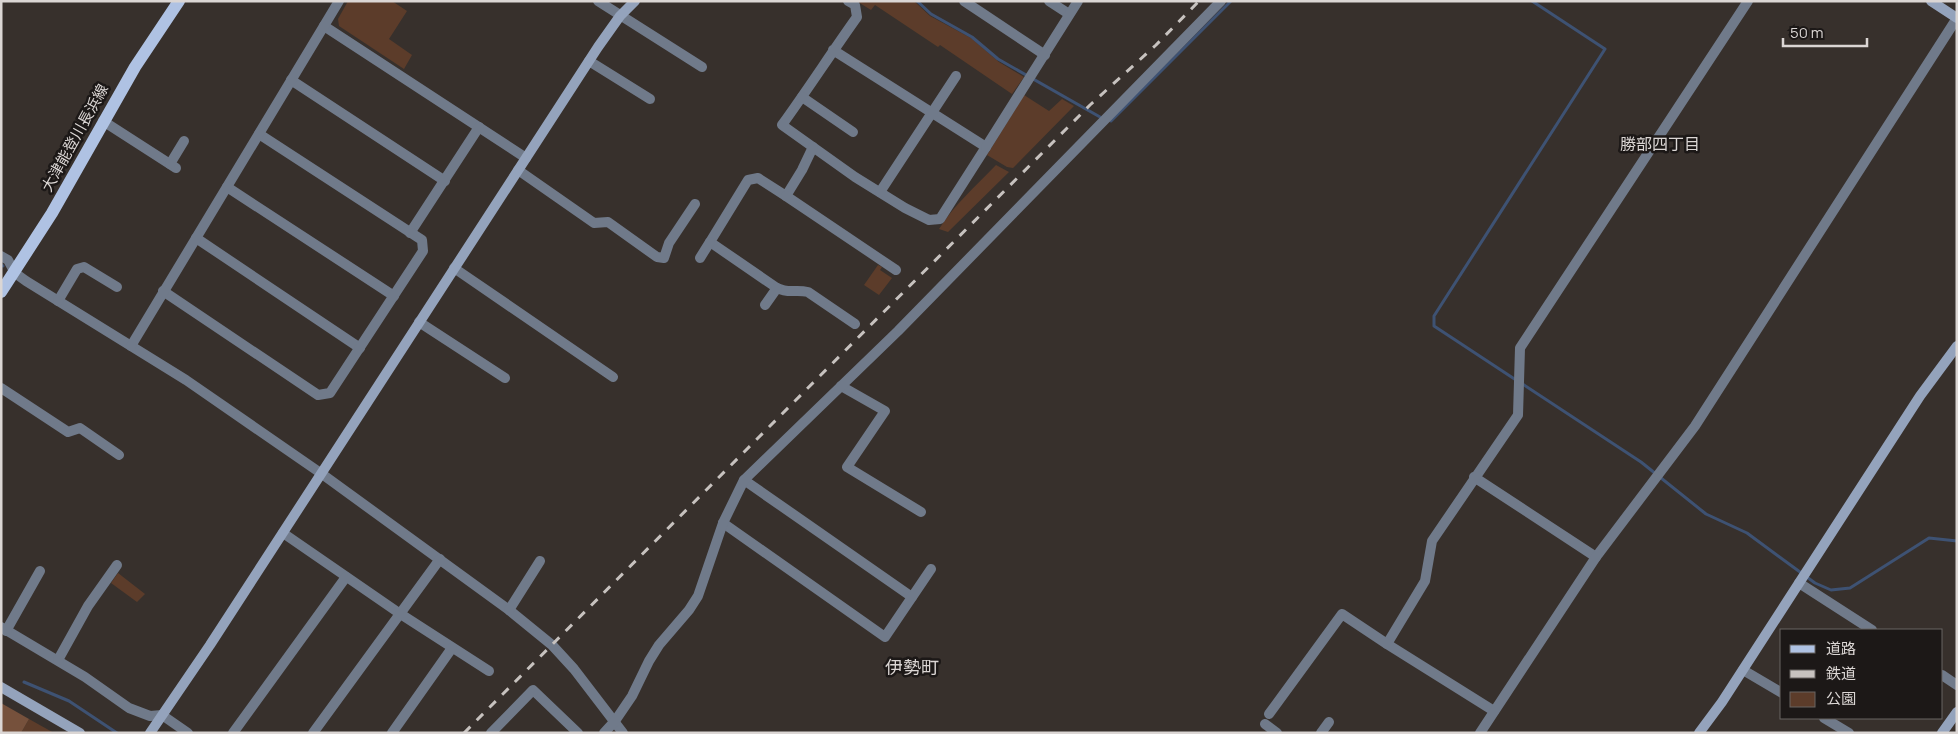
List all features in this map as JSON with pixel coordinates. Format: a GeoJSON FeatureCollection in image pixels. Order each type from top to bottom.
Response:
{"type":"FeatureCollection","features":[{"type":"Feature","properties":{"kind":"main road","name":"大津能登川長浜線"},"geometry":{"type":"LineString","coordinates":[[1,292],[52,213],[135,67],[179,1]]}},
{"type":"Feature","properties":{"kind":"street"},"geometry":{"type":"LineString","coordinates":[[131,346],[339,1]]}},
{"type":"Feature","properties":{"kind":"street"},"geometry":{"type":"LineString","coordinates":[[598,1],[702,67]]}},
{"type":"Feature","properties":{"kind":"street"},"geometry":{"type":"LineString","coordinates":[[150,733],[283,534],[589,61],[620,16],[635,1]]}},
{"type":"Feature","properties":{"kind":"street"},"geometry":{"type":"LineString","coordinates":[[848,1],[854,5],[857,16],[782,124],[880,192],[929,220],[940,218],[1078,1]]}},
{"type":"Feature","properties":{"kind":"street"},"geometry":{"type":"LineString","coordinates":[[964,1],[1045,55]]}},
{"type":"Feature","properties":{"kind":"street"},"geometry":{"type":"LineString","coordinates":[[1049,1],[1069,14]]}},
{"type":"Feature","properties":{"kind":"street"},"geometry":{"type":"LineString","coordinates":[[604,733],[615,721],[632,696],[659,645],[689,610],[698,596],[723,523],[744,480],[898,331],[1221,1]]}},
{"type":"Feature","properties":{"kind":"street"},"geometry":{"type":"LineString","coordinates":[[1387,644],[1425,581],[1432,541],[1518,415],[1520,348],[1748,1]]}},
{"type":"Feature","properties":{"kind":"street"},"geometry":{"type":"LineString","coordinates":[[1480,733],[1596,557],[1695,426],[1957,18],[1931,1]]}},
{"type":"Feature","properties":{"kind":"street"},"geometry":{"type":"LineString","coordinates":[[324,26],[526,158]]}},
{"type":"Feature","properties":{"kind":"street"},"geometry":{"type":"LineString","coordinates":[[834,50],[986,147]]}},
{"type":"Feature","properties":{"kind":"street"},"geometry":{"type":"LineString","coordinates":[[589,61],[650,98]]}},
{"type":"Feature","properties":{"kind":"street"},"geometry":{"type":"LineString","coordinates":[[880,192],[956,76]]}},
{"type":"Feature","properties":{"kind":"street"},"geometry":{"type":"LineString","coordinates":[[292,80],[445,181]]}},
{"type":"Feature","properties":{"kind":"street"},"geometry":{"type":"LineString","coordinates":[[802,97],[853,132]]}},
{"type":"Feature","properties":{"kind":"street"},"geometry":{"type":"LineString","coordinates":[[103,121],[173,166],[184,141]]}},
{"type":"Feature","properties":{"kind":"street"},"geometry":{"type":"LineString","coordinates":[[410,233],[479,127]]}},
{"type":"Feature","properties":{"kind":"street"},"geometry":{"type":"LineString","coordinates":[[163,291],[318,395],[330,393],[423,252],[422,240],[259,134]]}},
{"type":"Feature","properties":{"kind":"street"},"geometry":{"type":"LineString","coordinates":[[786,196],[813,147]]}},
{"type":"Feature","properties":{"kind":"street"},"geometry":{"type":"LineString","coordinates":[[518,170],[594,223],[608,222],[657,257],[664,258],[669,243],[694,204]]}},
{"type":"Feature","properties":{"kind":"street"},"geometry":{"type":"LineString","coordinates":[[700,258],[748,180],[758,178],[896,270]]}},
{"type":"Feature","properties":{"kind":"street"},"geometry":{"type":"LineString","coordinates":[[227,187],[394,296]]}},
{"type":"Feature","properties":{"kind":"street"},"geometry":{"type":"LineString","coordinates":[[196,238],[360,348]]}},
{"type":"Feature","properties":{"kind":"street"},"geometry":{"type":"LineString","coordinates":[[710,242],[777,288],[786,292],[799,290],[808,292],[854,324]]}},
{"type":"Feature","properties":{"kind":"street"},"geometry":{"type":"LineString","coordinates":[[1,256],[8,260],[15,273],[186,380],[322,474],[509,610],[556,650],[574,669],[615,721],[622,733]]}},
{"type":"Feature","properties":{"kind":"street"},"geometry":{"type":"LineString","coordinates":[[58,301],[77,269],[84,267],[117,287]]}},
{"type":"Feature","properties":{"kind":"street"},"geometry":{"type":"LineString","coordinates":[[454,268],[613,377]]}},
{"type":"Feature","properties":{"kind":"street"},"geometry":{"type":"LineString","coordinates":[[765,304],[777,288]]}},
{"type":"Feature","properties":{"kind":"street"},"geometry":{"type":"LineString","coordinates":[[419,322],[505,378]]}},
{"type":"Feature","properties":{"kind":"street"},"geometry":{"type":"LineString","coordinates":[[1699,733],[1743,670],[1920,396],[1957,346]]}},
{"type":"Feature","properties":{"kind":"street"},"geometry":{"type":"LineString","coordinates":[[841,386],[885,411],[847,467],[921,512]]}},
{"type":"Feature","properties":{"kind":"street"},"geometry":{"type":"LineString","coordinates":[[1,388],[68,432],[80,428],[118,455]]}},
{"type":"Feature","properties":{"kind":"street"},"geometry":{"type":"LineString","coordinates":[[1474,477],[1596,557]]}},
{"type":"Feature","properties":{"kind":"street"},"geometry":{"type":"LineString","coordinates":[[744,480],[912,597]]}},
{"type":"Feature","properties":{"kind":"street"},"geometry":{"type":"LineString","coordinates":[[723,523],[886,637],[931,569]]}},
{"type":"Feature","properties":{"kind":"street"},"geometry":{"type":"LineString","coordinates":[[283,534],[399,613],[489,671]]}},
{"type":"Feature","properties":{"kind":"street"},"geometry":{"type":"LineString","coordinates":[[313,733],[440,559]]}},
{"type":"Feature","properties":{"kind":"street"},"geometry":{"type":"LineString","coordinates":[[509,610],[540,561]]}},
{"type":"Feature","properties":{"kind":"street"},"geometry":{"type":"LineString","coordinates":[[58,660],[88,606],[117,565]]}},
{"type":"Feature","properties":{"kind":"street"},"geometry":{"type":"LineString","coordinates":[[40,571],[4,629],[85,677],[129,708],[150,716],[162,715],[188,733]]}},
{"type":"Feature","properties":{"kind":"street"},"geometry":{"type":"LineString","coordinates":[[233,733],[346,577]]}},
{"type":"Feature","properties":{"kind":"street"},"geometry":{"type":"LineString","coordinates":[[1799,583],[1870,629]]}},
{"type":"Feature","properties":{"kind":"street"},"geometry":{"type":"LineString","coordinates":[[1277,733],[1267,719],[1342,614],[1494,711]]}},
{"type":"Feature","properties":{"kind":"street"},"geometry":{"type":"LineString","coordinates":[[392,733],[452,648]]}},
{"type":"Feature","properties":{"kind":"street"},"geometry":{"type":"LineString","coordinates":[[1743,670],[1780,692]]}},
{"type":"Feature","properties":{"kind":"street"},"geometry":{"type":"LineString","coordinates":[[1943,676],[1957,685]]}},
{"type":"Feature","properties":{"kind":"street"},"geometry":{"type":"LineString","coordinates":[[1,686],[80,733]]}},
{"type":"Feature","properties":{"kind":"street"},"geometry":{"type":"LineString","coordinates":[[491,733],[533,690],[578,733]]}},
{"type":"Feature","properties":{"kind":"street"},"geometry":{"type":"LineString","coordinates":[[1942,733],[1957,712]]}},
{"type":"Feature","properties":{"kind":"street"},"geometry":{"type":"LineString","coordinates":[[1826,719],[1849,733]]}},
{"type":"Feature","properties":{"kind":"street"},"geometry":{"type":"LineString","coordinates":[[1321,733],[1329,722]]}},
{"type":"Feature","properties":{"kind":"green space"},"geometry":{"type":"Polygon","coordinates":[[[348,1],[392,1],[407,11],[389,39],[412,55],[404,69],[339,26],[338,19],[348,1]]]}},
{"type":"Feature","properties":{"kind":"green space"},"geometry":{"type":"Polygon","coordinates":[[[914,1],[930,16],[971,38],[999,62],[1024,77],[1012,94],[940,45],[938,47],[875,5],[871,10],[858,2],[914,1]]]}},
{"type":"Feature","properties":{"kind":"green space"},"geometry":{"type":"Polygon","coordinates":[[[1024,95],[1049,111],[1062,99],[1074,106],[1013,168],[1007,167],[987,155],[1024,95]]]}},
{"type":"Feature","properties":{"kind":"green space"},"geometry":{"type":"Polygon","coordinates":[[[996,165],[1009,172],[948,232],[939,229],[959,204],[996,165]]]}},
{"type":"Feature","properties":{"kind":"green space"},"geometry":{"type":"Polygon","coordinates":[[[878,265],[882,267],[880,270],[892,278],[879,295],[864,285],[878,265]]]}},
{"type":"Feature","properties":{"kind":"green space"},"geometry":{"type":"Polygon","coordinates":[[[118,573],[145,594],[137,602],[111,583],[118,573]]]}},
{"type":"Feature","properties":{"kind":"green space"},"geometry":{"type":"Polygon","coordinates":[[[29,719],[54,733],[21,733],[29,719]]]}},
{"type":"Feature","properties":{"kind":"shaded area"},"geometry":{"type":"Polygon","coordinates":[[[1,703],[29,719],[21,733],[1,733],[1,703]]]}},
{"type":"Feature","properties":{"kind":"waterway"},"geometry":{"type":"LineString","coordinates":[[917,1],[931,14],[972,37],[998,59],[1100,117]]}},
{"type":"Feature","properties":{"kind":"waterway"},"geometry":{"type":"LineString","coordinates":[[1111,121],[1231,1]]}},
{"type":"Feature","properties":{"kind":"waterway"},"geometry":{"type":"LineString","coordinates":[[1516,380],[1434,326],[1434,316],[1605,49],[1532,1]]}},
{"type":"Feature","properties":{"kind":"waterway"},"geometry":{"type":"LineString","coordinates":[[1521,383],[1641,462],[1706,514],[1747,533],[1815,583],[1831,590],[1850,588],[1929,538],[1957,541]]}},
{"type":"Feature","properties":{"kind":"waterway"},"geometry":{"type":"LineString","coordinates":[[24,682],[69,701],[117,733]]}},
{"type":"Feature","properties":{"kind":"railway"},"geometry":{"type":"LineString","coordinates":[[464,733],[1090,105],[1156,45],[1199,1]]}},
{"type":"Feature","properties":{"kind":"district","name":"勝部四丁目"},"geometry":{"type":"Point","coordinates":[1660,144]}},
{"type":"Feature","properties":{"kind":"district","name":"伊勢町"},"geometry":{"type":"Point","coordinates":[912,668]}}]}
